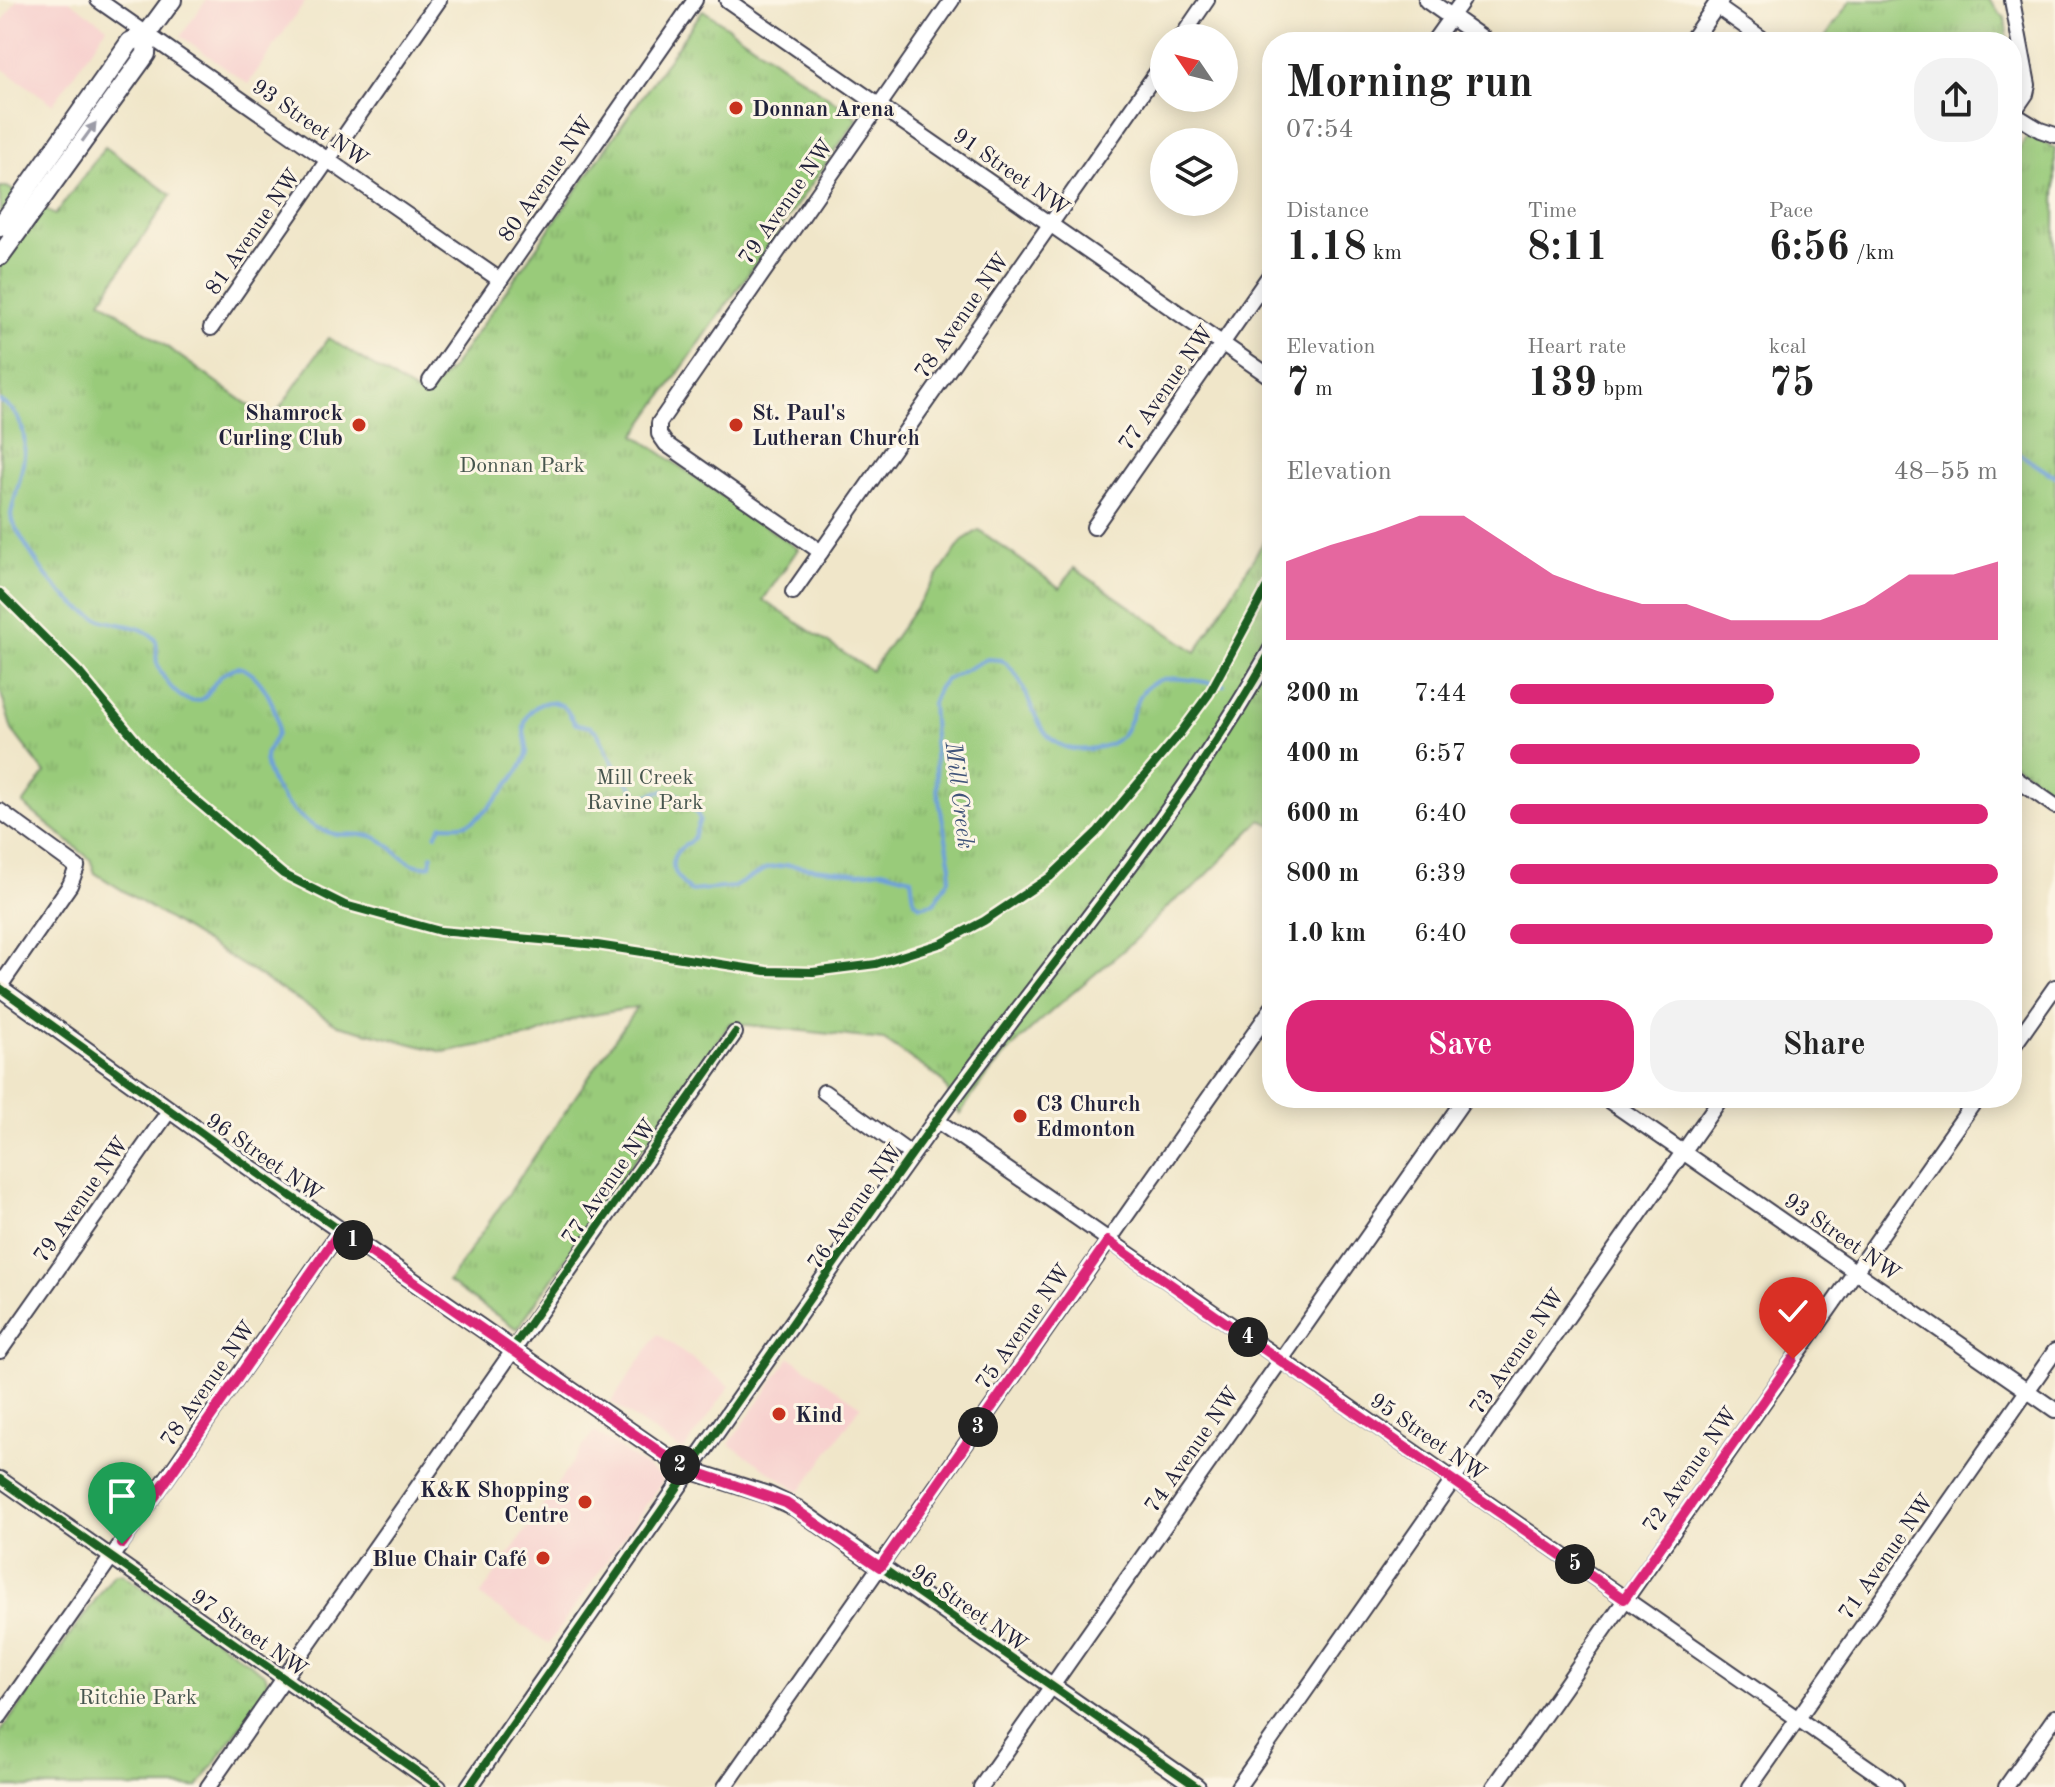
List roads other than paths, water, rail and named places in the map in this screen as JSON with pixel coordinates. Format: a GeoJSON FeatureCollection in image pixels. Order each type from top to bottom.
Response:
{"type":"FeatureCollection","features":[{"type":"Feature","properties":{"kind":"main road"},"geometry":{"type":"LineString","coordinates":[[0,227],[36,190],[146,54],[147,34],[172,0]]}},
{"type":"Feature","properties":{"kind":"main road"},"geometry":{"type":"LineString","coordinates":[[0,256],[36,190]]}},
{"type":"Feature","properties":{"kind":"street","name":"93 Street NW"},"geometry":{"type":"LineString","coordinates":[[98,0],[500,280]]}},
{"type":"Feature","properties":{"kind":"street","name":"81 Avenue NW"},"geometry":{"type":"LineString","coordinates":[[211,328],[439,0]]}},
{"type":"Feature","properties":{"kind":"street","name":"80 Avenue NW"},"geometry":{"type":"LineString","coordinates":[[430,381],[695,0]]}},
{"type":"Feature","properties":{"kind":"street","name":"91 Street NW"},"geometry":{"type":"LineString","coordinates":[[727,0],[1262,371]]}},
{"type":"Feature","properties":{"kind":"street","name":"79 Avenue NW"},"geometry":{"type":"LineString","coordinates":[[821,552],[666,444],[659,429],[663,415],[952,0]]}},
{"type":"Feature","properties":{"kind":"street"},"geometry":{"type":"LineString","coordinates":[[1191,24],[1207,0]]}},
{"type":"Feature","properties":{"kind":"street"},"geometry":{"type":"LineString","coordinates":[[1427,0],[1473,32]]}},
{"type":"Feature","properties":{"kind":"street"},"geometry":{"type":"LineString","coordinates":[[1440,32],[1463,0]]}},
{"type":"Feature","properties":{"kind":"street"},"geometry":{"type":"LineString","coordinates":[[2011,1],[2017,32]]}},
{"type":"Feature","properties":{"kind":"street"},"geometry":{"type":"LineString","coordinates":[[1698,32],[1718,3],[1754,32]]}},
{"type":"Feature","properties":{"kind":"street"},"geometry":{"type":"LineString","coordinates":[[2022,55],[2028,85],[2022,99]]}},
{"type":"Feature","properties":{"kind":"street","name":"78 Avenue NW"},"geometry":{"type":"LineString","coordinates":[[793,592],[1150,82]]}},
{"type":"Feature","properties":{"kind":"street"},"geometry":{"type":"LineString","coordinates":[[2022,119],[2055,135]]}},
{"type":"Feature","properties":{"kind":"street","name":"77 Avenue NW"},"geometry":{"type":"LineString","coordinates":[[1094,527],[1262,286]]}},
{"type":"Feature","properties":{"kind":"street","name":"76 Avenue NW"},"geometry":{"type":"LineString","coordinates":[[469,1787],[936,1120],[1161,824],[1222,733],[1262,666]]}},
{"type":"Feature","properties":{"kind":"street"},"geometry":{"type":"LineString","coordinates":[[2022,783],[2055,806]]}},
{"type":"Feature","properties":{"kind":"street"},"geometry":{"type":"LineString","coordinates":[[0,811],[77,867],[70,885],[0,987]]}},
{"type":"Feature","properties":{"kind":"street","name":"96 Street NW"},"geometry":{"type":"LineString","coordinates":[[0,987],[169,1111],[600,1412],[691,1470],[786,1503],[1197,1787]]}},
{"type":"Feature","properties":{"kind":"street"},"geometry":{"type":"LineString","coordinates":[[2022,1034],[2055,987]]}},
{"type":"Feature","properties":{"kind":"street","name":"75 Avenue NW"},"geometry":{"type":"LineString","coordinates":[[725,1787],[1262,1022]]}},
{"type":"Feature","properties":{"kind":"street","name":"77 Avenue NW"},"geometry":{"type":"LineString","coordinates":[[208,1787],[735,1033]]}},
{"type":"Feature","properties":{"kind":"street"},"geometry":{"type":"LineString","coordinates":[[824,1092],[912,1155]]}},
{"type":"Feature","properties":{"kind":"street","name":"74 Avenue NW"},"geometry":{"type":"LineString","coordinates":[[981,1787],[1458,1108]]}},
{"type":"Feature","properties":{"kind":"street","name":"93 Street NW"},"geometry":{"type":"LineString","coordinates":[[1619,1108],[2055,1410]]}},
{"type":"Feature","properties":{"kind":"street","name":"73 Avenue NW"},"geometry":{"type":"LineString","coordinates":[[1238,1787],[1714,1108]]}},
{"type":"Feature","properties":{"kind":"street","name":"72 Avenue NW"},"geometry":{"type":"LineString","coordinates":[[1494,1787],[1970,1108]]}},
{"type":"Feature","properties":{"kind":"street","name":"79 Avenue NW"},"geometry":{"type":"LineString","coordinates":[[0,1351],[169,1111]]}},
{"type":"Feature","properties":{"kind":"street","name":"95 Street NW"},"geometry":{"type":"LineString","coordinates":[[936,1120],[1896,1787]]}},
{"type":"Feature","properties":{"kind":"street","name":"78 Avenue NW"},"geometry":{"type":"LineString","coordinates":[[0,1716],[340,1231]]}},
{"type":"Feature","properties":{"kind":"street","name":"71 Avenue NW"},"geometry":{"type":"LineString","coordinates":[[1750,1787],[2055,1351]]}},
{"type":"Feature","properties":{"kind":"street","name":"97 Street NW"},"geometry":{"type":"LineString","coordinates":[[0,1479],[439,1787]]}},
{"type":"Feature","properties":{"kind":"street"},"geometry":{"type":"LineString","coordinates":[[2006,1787],[2055,1717]]}},
{"type":"Feature","properties":{"kind":"waterway","name":"Mill Creek"},"geometry":{"type":"LineString","coordinates":[[0,401],[13,411],[21,423],[24,437],[22,468],[12,521],[37,563],[58,589],[82,610],[97,618],[135,627],[155,639],[157,663],[162,674],[183,698],[194,701],[203,698],[222,675],[236,667],[252,674],[267,692],[278,724],[275,739],[265,755],[271,780],[288,805],[310,824],[335,834],[377,838],[415,865],[430,865],[432,855]]}},
{"type":"Feature","properties":{"kind":"waterway","name":"Mill Creek"},"geometry":{"type":"LineString","coordinates":[[2022,456],[2055,477]]}},
{"type":"Feature","properties":{"kind":"waterway","name":"Mill Creek"},"geometry":{"type":"LineString","coordinates":[[436,835],[442,825],[462,825],[473,821],[496,800],[525,759],[524,727],[528,715],[537,706],[555,703],[565,708],[576,724],[591,727],[597,732],[615,767],[639,796],[671,792],[683,798],[697,813],[700,819],[693,838],[678,851],[673,861],[678,878],[690,891],[734,887],[767,868],[788,865],[859,873],[882,870],[911,878],[914,900],[920,906],[934,903],[949,879],[951,866],[937,789],[932,703],[946,680],[987,659],[1001,660],[1019,680],[1043,730],[1065,747],[1080,750],[1110,744],[1120,737],[1140,697],[1157,681],[1180,679],[1224,685]]}},
{"type":"Feature","properties":{"kind":"place","name":"Donnan Arena"},"geometry":{"type":"Point","coordinates":[736,108]}},
{"type":"Feature","properties":{"kind":"place","name":"Shamrock Curling Club"},"geometry":{"type":"Point","coordinates":[359,425]}},
{"type":"Feature","properties":{"kind":"place","name":"St. Paul's Lutheran Church"},"geometry":{"type":"Point","coordinates":[736,425]}},
{"type":"Feature","properties":{"kind":"place","name":"C3 Church Edmonton"},"geometry":{"type":"Point","coordinates":[1020,1116]}},
{"type":"Feature","properties":{"kind":"place","name":"Kind"},"geometry":{"type":"Point","coordinates":[779,1414]}},
{"type":"Feature","properties":{"kind":"place","name":"K&K Shopping Centre"},"geometry":{"type":"Point","coordinates":[585,1502]}},
{"type":"Feature","properties":{"kind":"place","name":"Blue Chair Café"},"geometry":{"type":"Point","coordinates":[543,1558]}},
{"type":"Feature","properties":{"kind":"park label","name":"Donnan Park"},"geometry":{"type":"Point","coordinates":[522,464]}},
{"type":"Feature","properties":{"kind":"park label","name":"Mill Creek Ravine Park"},"geometry":{"type":"Point","coordinates":[645,788]}},
{"type":"Feature","properties":{"kind":"park label","name":"Ritchie Park"},"geometry":{"type":"Point","coordinates":[138,1696]}}]}
